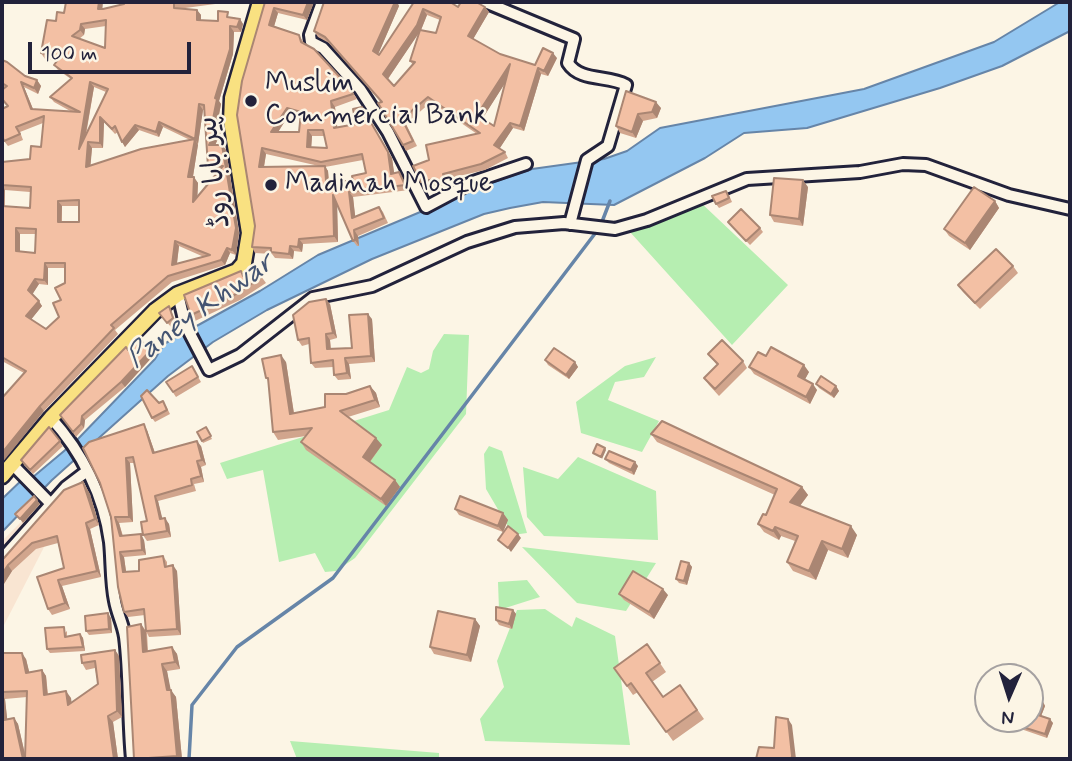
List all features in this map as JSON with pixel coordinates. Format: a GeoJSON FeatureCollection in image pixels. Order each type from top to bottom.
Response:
{"type":"FeatureCollection","features":[{"type":"Feature","properties":{"kind":"main road","name":"پیر بابا روڈ"},"geometry":{"type":"LineString","coordinates":[[178,294],[237,271],[248,256],[249,233],[231,121],[232,98],[260,2]]}},
{"type":"Feature","properties":{"kind":"main road"},"geometry":{"type":"LineString","coordinates":[[7,470],[51,418],[155,311],[178,294]]}},
{"type":"Feature","properties":{"kind":"street"},"geometry":{"type":"LineString","coordinates":[[322,2],[310,35],[311,42],[323,48],[360,89],[388,132],[426,207],[474,182],[526,164]]}},
{"type":"Feature","properties":{"kind":"street"},"geometry":{"type":"LineString","coordinates":[[485,2],[574,39],[569,57],[571,68],[584,75],[626,85],[608,146],[587,160],[570,224]]}},
{"type":"Feature","properties":{"kind":"street"},"geometry":{"type":"LineString","coordinates":[[178,294],[186,324],[209,370],[240,355],[313,298],[372,286],[467,242],[515,227],[570,224],[615,229],[647,220],[747,180],[860,172],[914,164],[935,168],[1009,195],[1070,209]]}},
{"type":"Feature","properties":{"kind":"street"},"geometry":{"type":"LineString","coordinates":[[51,418],[66,435],[85,467],[104,511],[114,600],[124,632],[132,759]]}},
{"type":"Feature","properties":{"kind":"street"},"geometry":{"type":"LineString","coordinates":[[2,559],[85,467]]}},
{"type":"Feature","properties":{"kind":"street"},"geometry":{"type":"LineString","coordinates":[[7,470],[51,505]]}},
{"type":"Feature","properties":{"kind":"shaded area"},"geometry":{"type":"Polygon","coordinates":[[[42,501],[60,516],[2,629],[2,541],[42,501]]]}},
{"type":"Feature","properties":{"kind":"green space"},"geometry":{"type":"Polygon","coordinates":[[[698,200],[788,285],[732,345],[630,232],[698,200]]]}},
{"type":"Feature","properties":{"kind":"green space"},"geometry":{"type":"Polygon","coordinates":[[[444,334],[469,335],[466,414],[355,558],[336,571],[325,572],[315,553],[279,562],[263,470],[227,479],[220,463],[389,410],[407,367],[421,373],[429,369],[433,351],[444,334]]]}},
{"type":"Feature","properties":{"kind":"green space"},"geometry":{"type":"Polygon","coordinates":[[[656,357],[644,377],[615,382],[608,400],[659,421],[642,452],[581,433],[576,402],[625,366],[656,357]]]}},
{"type":"Feature","properties":{"kind":"green space"},"geometry":{"type":"Polygon","coordinates":[[[489,446],[502,451],[527,533],[513,535],[486,489],[484,454],[489,446]]]}},
{"type":"Feature","properties":{"kind":"green space"},"geometry":{"type":"Polygon","coordinates":[[[578,457],[656,491],[658,540],[544,536],[527,517],[523,467],[558,479],[578,457]]]}},
{"type":"Feature","properties":{"kind":"green space"},"geometry":{"type":"Polygon","coordinates":[[[522,547],[656,563],[626,611],[577,603],[522,547]]]}},
{"type":"Feature","properties":{"kind":"green space"},"geometry":{"type":"Polygon","coordinates":[[[527,580],[540,597],[499,610],[498,582],[527,580]]]}},
{"type":"Feature","properties":{"kind":"green space"},"geometry":{"type":"Polygon","coordinates":[[[545,609],[572,627],[576,617],[615,636],[630,745],[485,741],[480,719],[504,687],[497,661],[517,610],[545,609]]]}},
{"type":"Feature","properties":{"kind":"green space"},"geometry":{"type":"Polygon","coordinates":[[[290,741],[439,753],[439,759],[297,759],[290,741]]]}},
{"type":"Feature","properties":{"kind":"water"},"geometry":{"type":"Polygon","coordinates":[[[1060,2],[1070,2],[1070,31],[1002,66],[940,88],[807,128],[744,133],[705,158],[614,205],[543,202],[484,214],[372,259],[267,310],[213,342],[168,376],[52,480],[2,532],[2,499],[27,475],[33,477],[76,441],[155,359],[164,344],[260,291],[318,255],[482,186],[532,169],[604,159],[627,151],[660,128],[864,89],[994,42],[1060,2]]]}},
{"type":"Feature","properties":{"kind":"building"},"geometry":{"type":"Polygon","coordinates":[[[66,2],[99,2],[98,9],[103,9],[124,2],[186,2],[174,3],[174,8],[197,10],[197,20],[218,21],[218,11],[228,12],[227,17],[240,19],[237,27],[230,26],[230,49],[215,98],[217,99],[212,124],[218,127],[209,145],[222,145],[236,228],[232,250],[227,248],[221,260],[168,276],[111,325],[114,328],[40,406],[2,453],[2,398],[26,371],[2,357],[2,206],[30,208],[31,187],[2,185],[2,162],[30,159],[31,146],[41,147],[44,116],[16,127],[20,134],[4,141],[2,109],[8,106],[2,99],[2,90],[7,86],[2,83],[2,60],[25,76],[37,80],[34,88],[21,82],[31,109],[80,112],[50,97],[72,78],[54,65],[60,57],[41,53],[47,20],[56,21],[57,12],[64,13],[66,2]],[[106,20],[81,24],[80,30],[72,36],[105,48],[106,20]],[[90,82],[85,112],[79,149],[108,89],[90,82]],[[199,104],[188,177],[194,177],[193,202],[223,166],[208,167],[204,105],[199,104]],[[100,117],[100,143],[88,142],[86,167],[141,149],[195,139],[159,122],[156,132],[135,125],[122,142],[115,126],[112,129],[100,117]],[[79,200],[58,201],[58,222],[79,222],[79,200]],[[16,228],[16,251],[35,253],[36,229],[16,228]],[[175,241],[172,265],[210,255],[175,241]],[[45,263],[44,280],[35,279],[28,290],[39,301],[26,316],[46,329],[59,317],[53,303],[61,300],[55,288],[65,283],[65,263],[45,263]]]}},
{"type":"Feature","properties":{"kind":"building"},"geometry":{"type":"Polygon","coordinates":[[[265,2],[308,2],[303,15],[274,8],[269,25],[299,35],[301,42],[314,49],[350,88],[353,94],[331,101],[334,128],[356,124],[353,109],[362,107],[388,152],[391,174],[399,172],[405,185],[349,192],[352,218],[379,207],[384,218],[354,230],[353,241],[333,195],[334,236],[299,239],[298,247],[290,246],[289,254],[271,252],[271,248],[252,247],[255,226],[237,115],[242,81],[265,2]],[[287,108],[271,132],[299,132],[301,112],[287,108]],[[308,130],[307,147],[327,148],[323,130],[308,130]],[[262,148],[259,167],[325,166],[326,181],[353,181],[352,176],[366,173],[362,154],[321,162],[262,148]]]}},
{"type":"Feature","properties":{"kind":"building"},"geometry":{"type":"Polygon","coordinates":[[[324,2],[395,2],[373,51],[379,55],[414,2],[450,2],[458,7],[461,2],[476,2],[485,7],[468,36],[500,54],[535,65],[543,48],[553,53],[544,71],[538,68],[520,126],[510,123],[494,145],[505,152],[481,164],[443,174],[445,180],[436,186],[434,179],[421,182],[413,166],[429,160],[426,145],[480,133],[428,97],[402,119],[413,141],[403,145],[378,103],[382,102],[325,37],[314,31],[324,2]],[[423,9],[417,25],[383,74],[394,86],[415,62],[410,61],[420,30],[436,33],[441,17],[423,9]],[[510,64],[477,115],[494,126],[510,64]]]}},
{"type":"Feature","properties":{"kind":"building"},"geometry":{"type":"Polygon","coordinates":[[[626,91],[656,102],[652,112],[638,114],[632,132],[616,126],[626,91]]]}},
{"type":"Feature","properties":{"kind":"building"},"geometry":{"type":"Polygon","coordinates":[[[774,178],[803,180],[799,219],[770,215],[774,178]]]}},
{"type":"Feature","properties":{"kind":"building"},"geometry":{"type":"Polygon","coordinates":[[[974,187],[995,201],[965,243],[944,229],[974,187]]]}},
{"type":"Feature","properties":{"kind":"building"},"geometry":{"type":"Polygon","coordinates":[[[726,191],[729,198],[716,204],[712,196],[726,191]]]}},
{"type":"Feature","properties":{"kind":"building"},"geometry":{"type":"Polygon","coordinates":[[[741,209],[760,228],[746,241],[728,222],[741,209]]]}},
{"type":"Feature","properties":{"kind":"building"},"geometry":{"type":"Polygon","coordinates":[[[996,249],[1013,266],[975,303],[958,285],[996,249]]]}},
{"type":"Feature","properties":{"kind":"building"},"geometry":{"type":"Polygon","coordinates":[[[255,268],[262,277],[236,294],[191,315],[184,295],[241,271],[243,276],[255,268]]]}},
{"type":"Feature","properties":{"kind":"building"},"geometry":{"type":"Polygon","coordinates":[[[326,299],[333,333],[326,334],[327,349],[352,348],[349,315],[368,314],[371,356],[345,358],[347,373],[334,375],[333,360],[311,363],[309,338],[298,340],[293,315],[309,302],[326,299]]]}},
{"type":"Feature","properties":{"kind":"building"},"geometry":{"type":"Polygon","coordinates":[[[169,306],[173,318],[167,323],[159,313],[169,306]]]}},
{"type":"Feature","properties":{"kind":"building"},"geometry":{"type":"Polygon","coordinates":[[[140,339],[150,351],[121,382],[82,416],[81,424],[73,432],[60,415],[126,347],[128,350],[140,339]]]}},
{"type":"Feature","properties":{"kind":"building"},"geometry":{"type":"Polygon","coordinates":[[[722,340],[743,361],[715,389],[704,378],[718,364],[708,354],[722,340]]]}},
{"type":"Feature","properties":{"kind":"building"},"geometry":{"type":"Polygon","coordinates":[[[771,347],[804,365],[798,376],[813,384],[806,397],[749,367],[758,352],[766,356],[771,347]]]}},
{"type":"Feature","properties":{"kind":"building"},"geometry":{"type":"Polygon","coordinates":[[[554,348],[575,362],[566,375],[545,360],[554,348]]]}},
{"type":"Feature","properties":{"kind":"building"},"geometry":{"type":"Polygon","coordinates":[[[281,355],[290,414],[325,407],[325,394],[346,394],[370,386],[375,400],[340,411],[376,438],[363,457],[395,480],[381,499],[301,442],[312,428],[273,432],[268,378],[262,359],[281,355]]]}},
{"type":"Feature","properties":{"kind":"building"},"geometry":{"type":"Polygon","coordinates":[[[192,366],[198,377],[173,392],[166,382],[192,366]]]}},
{"type":"Feature","properties":{"kind":"building"},"geometry":{"type":"Polygon","coordinates":[[[821,376],[836,386],[831,394],[816,384],[821,376]]]}},
{"type":"Feature","properties":{"kind":"building"},"geometry":{"type":"Polygon","coordinates":[[[147,390],[159,403],[163,401],[167,410],[152,418],[141,396],[147,390]]]}},
{"type":"Feature","properties":{"kind":"building"},"geometry":{"type":"Polygon","coordinates":[[[662,421],[802,487],[790,502],[851,526],[842,549],[822,541],[809,571],[787,562],[798,536],[775,527],[773,531],[758,524],[763,514],[766,515],[777,489],[651,434],[662,421]]]}},
{"type":"Feature","properties":{"kind":"building"},"geometry":{"type":"Polygon","coordinates":[[[144,424],[153,453],[197,441],[202,460],[197,461],[201,476],[191,479],[192,485],[155,496],[160,519],[165,518],[167,531],[143,535],[141,522],[147,521],[133,457],[126,458],[129,517],[115,517],[120,536],[141,534],[142,550],[120,552],[123,572],[139,571],[139,560],[163,556],[165,567],[173,565],[177,629],[146,631],[144,609],[124,612],[118,587],[111,517],[100,483],[83,448],[89,442],[144,424]]]}},
{"type":"Feature","properties":{"kind":"building"},"geometry":{"type":"Polygon","coordinates":[[[49,427],[60,441],[30,470],[21,460],[49,427]]]}},
{"type":"Feature","properties":{"kind":"building"},"geometry":{"type":"Polygon","coordinates":[[[206,427],[211,436],[202,441],[197,432],[206,427]]]}},
{"type":"Feature","properties":{"kind":"building"},"geometry":{"type":"Polygon","coordinates":[[[597,444],[605,448],[601,457],[593,453],[597,444]]]}},
{"type":"Feature","properties":{"kind":"building"},"geometry":{"type":"Polygon","coordinates":[[[609,451],[635,462],[631,470],[605,459],[609,451]]]}},
{"type":"Feature","properties":{"kind":"building"},"geometry":{"type":"Polygon","coordinates":[[[83,482],[95,519],[86,523],[97,571],[58,580],[65,603],[48,609],[37,577],[64,568],[57,536],[32,543],[2,574],[2,559],[64,490],[83,482]]]}},
{"type":"Feature","properties":{"kind":"building"},"geometry":{"type":"Polygon","coordinates":[[[34,496],[37,500],[20,519],[15,514],[34,496]]]}},
{"type":"Feature","properties":{"kind":"building"},"geometry":{"type":"Polygon","coordinates":[[[460,496],[503,513],[498,526],[455,509],[460,496]]]}},
{"type":"Feature","properties":{"kind":"building"},"geometry":{"type":"Polygon","coordinates":[[[508,526],[518,534],[508,548],[498,540],[508,526]]]}},
{"type":"Feature","properties":{"kind":"building"},"geometry":{"type":"Polygon","coordinates":[[[681,561],[689,563],[684,581],[676,579],[681,561]]]}},
{"type":"Feature","properties":{"kind":"building"},"geometry":{"type":"Polygon","coordinates":[[[633,571],[663,589],[649,612],[619,594],[633,571]]]}},
{"type":"Feature","properties":{"kind":"building"},"geometry":{"type":"Polygon","coordinates":[[[496,607],[513,610],[509,624],[496,620],[496,607]]]}},
{"type":"Feature","properties":{"kind":"building"},"geometry":{"type":"Polygon","coordinates":[[[438,611],[475,619],[467,655],[430,647],[438,611]]]}},
{"type":"Feature","properties":{"kind":"building"},"geometry":{"type":"Polygon","coordinates":[[[108,613],[109,629],[86,631],[85,616],[108,613]]]}},
{"type":"Feature","properties":{"kind":"building"},"geometry":{"type":"Polygon","coordinates":[[[141,624],[143,652],[172,647],[175,662],[162,664],[167,690],[171,690],[177,756],[134,759],[127,627],[141,624]]]}},
{"type":"Feature","properties":{"kind":"building"},"geometry":{"type":"Polygon","coordinates":[[[64,627],[65,637],[80,634],[83,647],[47,649],[45,628],[64,627]]]}},
{"type":"Feature","properties":{"kind":"building"},"geometry":{"type":"Polygon","coordinates":[[[647,644],[660,663],[646,673],[663,697],[680,685],[697,710],[666,732],[631,683],[627,686],[614,668],[647,644]]]}},
{"type":"Feature","properties":{"kind":"building"},"geometry":{"type":"Polygon","coordinates":[[[115,650],[117,711],[108,716],[114,759],[25,759],[27,691],[2,692],[2,653],[22,653],[26,673],[42,670],[44,695],[66,691],[68,705],[98,684],[95,661],[82,663],[81,655],[115,650]]]}},
{"type":"Feature","properties":{"kind":"building"},"geometry":{"type":"Polygon","coordinates":[[[2,705],[4,720],[14,718],[23,759],[2,759],[2,705]]]}},
{"type":"Feature","properties":{"kind":"building"},"geometry":{"type":"Polygon","coordinates":[[[776,717],[788,719],[791,759],[756,759],[759,747],[774,748],[776,717]]]}},
{"type":"Feature","properties":{"kind":"building"},"geometry":{"type":"Polygon","coordinates":[[[1044,717],[1050,719],[1045,734],[1042,733],[1044,733],[1044,717]]]}},
{"type":"Feature","properties":{"kind":"waterway"},"geometry":{"type":"LineString","coordinates":[[189,759],[192,705],[237,647],[333,578],[600,227],[610,201]]}},
{"type":"Feature","properties":{"kind":"place","name":"Muslim Commercial Bank"},"geometry":{"type":"Point","coordinates":[251,101]}},
{"type":"Feature","properties":{"kind":"place","name":"Madinah Mosque"},"geometry":{"type":"Point","coordinates":[271,185]}},
{"type":"Feature","properties":{"kind":"water label","name":"Paney Khwar"},"geometry":{"type":"Point","coordinates":[201,312]}}]}
